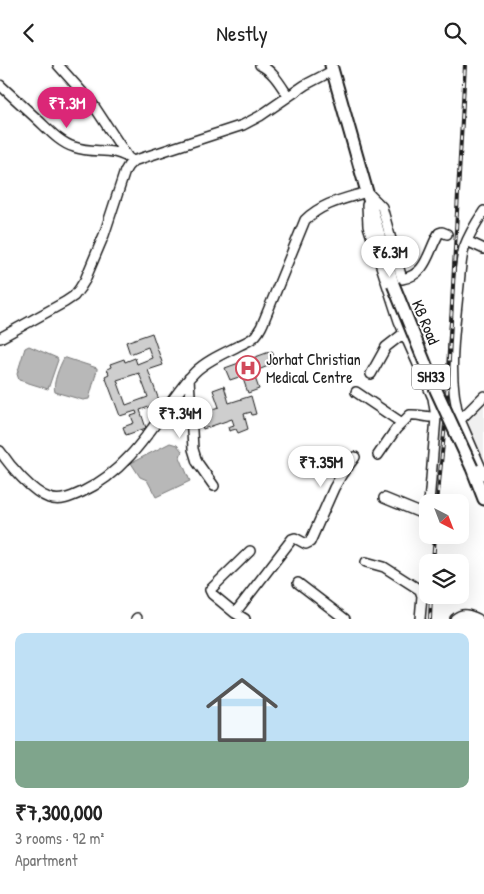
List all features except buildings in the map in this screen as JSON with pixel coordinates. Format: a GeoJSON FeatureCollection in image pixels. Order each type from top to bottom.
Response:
{"type":"FeatureCollection","features":[{"type":"Feature","properties":{"kind":"main road","name":"KB Road"},"geometry":{"type":"LineString","coordinates":[[331,68],[398,299],[484,499]]}},
{"type":"Feature","properties":{"kind":"street"},"geometry":{"type":"LineString","coordinates":[[0,338],[65,302],[74,296],[80,288],[99,248],[130,158],[92,103],[58,65]]}},
{"type":"Feature","properties":{"kind":"street"},"geometry":{"type":"LineString","coordinates":[[260,65],[274,76],[288,96]]}},
{"type":"Feature","properties":{"kind":"street"},"geometry":{"type":"LineString","coordinates":[[0,85],[68,145],[82,149],[116,151],[130,158],[243,125],[260,116],[331,68]]}},
{"type":"Feature","properties":{"kind":"street"},"geometry":{"type":"LineString","coordinates":[[367,192],[382,207],[402,279],[409,278],[423,266],[438,233],[447,234]]}},
{"type":"Feature","properties":{"kind":"street"},"geometry":{"type":"LineString","coordinates":[[367,192],[368,226],[399,321],[433,398],[436,417],[430,494]]}},
{"type":"Feature","properties":{"kind":"street"},"geometry":{"type":"LineString","coordinates":[[0,451],[34,489],[48,498],[56,500],[72,497],[102,481],[126,460],[145,439],[189,378],[199,368],[249,341],[260,330],[305,220],[316,210],[324,206],[367,192]]}},
{"type":"Feature","properties":{"kind":"street"},"geometry":{"type":"LineString","coordinates":[[484,211],[467,241],[462,261],[452,378],[453,395],[460,420],[484,475]]}},
{"type":"Feature","properties":{"kind":"street"},"geometry":{"type":"LineString","coordinates":[[467,241],[484,249]]}},
{"type":"Feature","properties":{"kind":"street"},"geometry":{"type":"LineString","coordinates":[[371,373],[386,347],[404,333]]}},
{"type":"Feature","properties":{"kind":"street"},"geometry":{"type":"LineString","coordinates":[[189,378],[193,449],[197,463],[214,486]]}},
{"type":"Feature","properties":{"kind":"street"},"geometry":{"type":"LineString","coordinates":[[356,392],[402,423]]}},
{"type":"Feature","properties":{"kind":"street"},"geometry":{"type":"LineString","coordinates":[[460,420],[484,396]]}},
{"type":"Feature","properties":{"kind":"street"},"geometry":{"type":"LineString","coordinates":[[378,455],[387,440],[410,415],[436,417]]}},
{"type":"Feature","properties":{"kind":"street"},"geometry":{"type":"LineString","coordinates":[[314,457],[341,462],[348,467]]}},
{"type":"Feature","properties":{"kind":"street"},"geometry":{"type":"LineString","coordinates":[[235,613],[292,539],[295,538],[306,543],[310,542],[334,488],[355,457]]}},
{"type":"Feature","properties":{"kind":"street"},"geometry":{"type":"LineString","coordinates":[[384,498],[419,513]]}},
{"type":"Feature","properties":{"kind":"street"},"geometry":{"type":"LineString","coordinates":[[245,619],[212,594],[210,590],[250,551]]}},
{"type":"Feature","properties":{"kind":"street"},"geometry":{"type":"LineString","coordinates":[[366,562],[384,567],[420,590],[422,596],[420,619]]}},
{"type":"Feature","properties":{"kind":"street"},"geometry":{"type":"LineString","coordinates":[[298,583],[345,619]]}},
{"type":"Feature","properties":{"kind":"street"},"geometry":{"type":"LineString","coordinates":[[455,619],[465,614],[478,619]]}},
{"type":"Feature","properties":{"kind":"shaded area"},"geometry":{"type":"Polygon","coordinates":[[[29,346],[58,360],[48,389],[19,380],[17,374],[25,348],[29,346]]]}},
{"type":"Feature","properties":{"kind":"shaded area"},"geometry":{"type":"Polygon","coordinates":[[[64,358],[97,368],[89,399],[83,400],[55,392],[55,380],[64,358]]]}},
{"type":"Feature","properties":{"kind":"shaded area"},"geometry":{"type":"Polygon","coordinates":[[[484,399],[484,485],[459,426],[484,399]]]}},
{"type":"Feature","properties":{"kind":"shaded area"},"geometry":{"type":"Polygon","coordinates":[[[170,443],[177,445],[182,451],[180,457],[190,481],[156,497],[147,480],[140,477],[131,463],[170,443]]]}},
{"type":"Feature","properties":{"kind":"railway"},"geometry":{"type":"LineString","coordinates":[[438,494],[446,414],[465,65]]}},
{"type":"Feature","properties":{"kind":"railway"},"geometry":{"type":"LineString","coordinates":[[434,544],[434,554]]}},
{"type":"Feature","properties":{"kind":"railway"},"geometry":{"type":"LineString","coordinates":[[430,619],[431,604]]}},
{"type":"Feature","properties":{"kind":"place","name":"Jorhat Christian Medical Centre"},"geometry":{"type":"Point","coordinates":[248,368]}}]}
